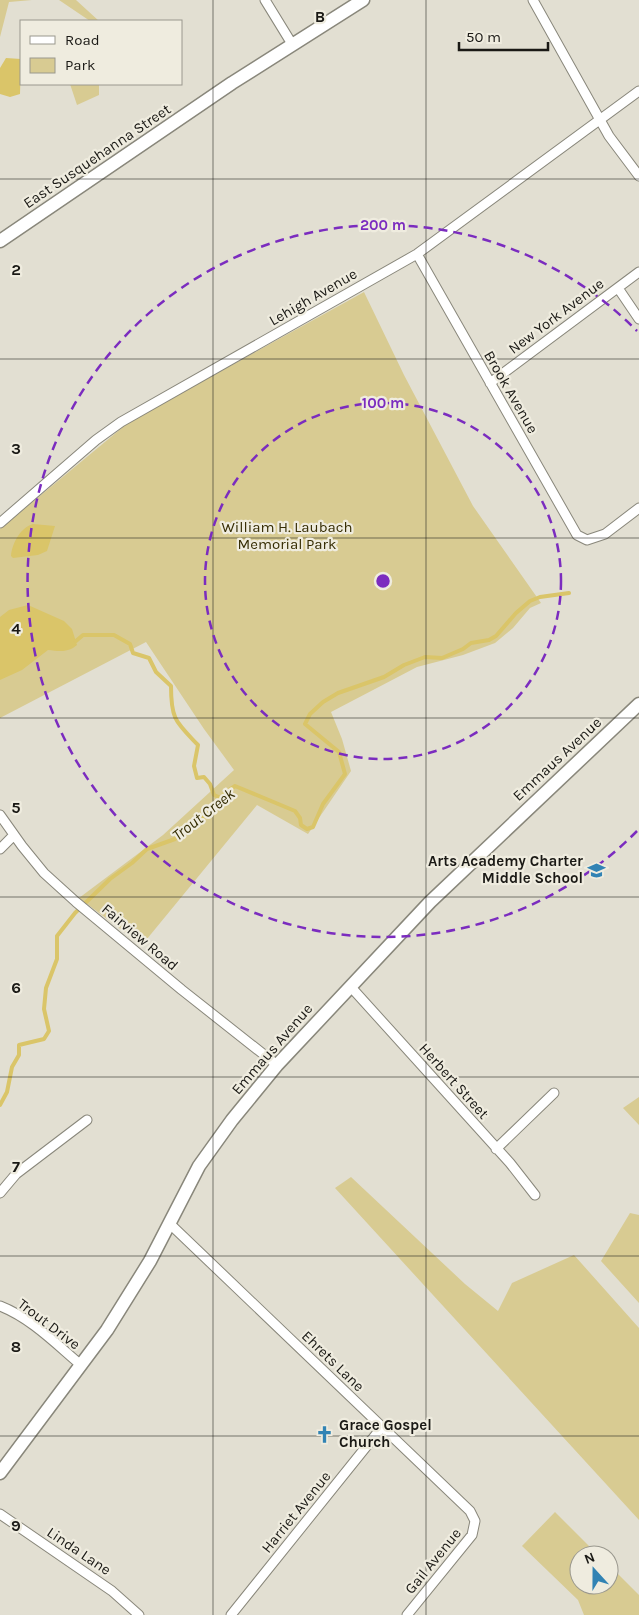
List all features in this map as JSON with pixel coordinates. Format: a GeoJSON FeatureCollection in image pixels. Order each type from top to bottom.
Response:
{"type":"FeatureCollection","features":[{"type":"Feature","properties":{"kind":"main road","name":"East Susquehanna Street"},"geometry":{"type":"LineString","coordinates":[[0,241],[232,83],[363,0]]}},
{"type":"Feature","properties":{"kind":"main road","name":"Emmaus Avenue"},"geometry":{"type":"LineString","coordinates":[[0,1473],[117,1314],[150,1261],[199,1166],[220,1134],[277,1065],[430,902],[639,704]]}},
{"type":"Feature","properties":{"kind":"street"},"geometry":{"type":"LineString","coordinates":[[265,0],[292,44]]}},
{"type":"Feature","properties":{"kind":"street"},"geometry":{"type":"LineString","coordinates":[[533,0],[609,136],[639,176]]}},
{"type":"Feature","properties":{"kind":"street","name":"Lehigh Avenue"},"geometry":{"type":"LineString","coordinates":[[0,522],[96,440],[121,422],[417,254],[639,91]]}},
{"type":"Feature","properties":{"kind":"street","name":"Brook Avenue"},"geometry":{"type":"LineString","coordinates":[[417,254],[577,535],[587,540],[605,534],[639,508]]}},
{"type":"Feature","properties":{"kind":"street","name":"New York Avenue"},"geometry":{"type":"LineString","coordinates":[[490,383],[639,272]]}},
{"type":"Feature","properties":{"kind":"street"},"geometry":{"type":"LineString","coordinates":[[618,288],[639,319]]}},
{"type":"Feature","properties":{"kind":"street","name":"Fairview Road"},"geometry":{"type":"LineString","coordinates":[[0,815],[44,872],[76,902],[182,990],[277,1065]]}},
{"type":"Feature","properties":{"kind":"street"},"geometry":{"type":"LineString","coordinates":[[0,849],[14,835]]}},
{"type":"Feature","properties":{"kind":"street","name":"Herbert Street"},"geometry":{"type":"LineString","coordinates":[[350,986],[535,1195]]}},
{"type":"Feature","properties":{"kind":"street"},"geometry":{"type":"LineString","coordinates":[[496,1149],[554,1093]]}},
{"type":"Feature","properties":{"kind":"street"},"geometry":{"type":"LineString","coordinates":[[0,1193],[16,1174],[87,1120]]}},
{"type":"Feature","properties":{"kind":"street","name":"Ehrets Lane"},"geometry":{"type":"LineString","coordinates":[[169,1223],[470,1511],[474,1521]]}},
{"type":"Feature","properties":{"kind":"street","name":"Trout Drive"},"geometry":{"type":"LineString","coordinates":[[0,1306],[21,1317],[39,1330],[81,1365]]}},
{"type":"Feature","properties":{"kind":"street","name":"Harriet Avenue"},"geometry":{"type":"LineString","coordinates":[[231,1615],[382,1427]]}},
{"type":"Feature","properties":{"kind":"street","name":"Linda Lane"},"geometry":{"type":"LineString","coordinates":[[0,1514],[112,1591],[139,1615]]}},
{"type":"Feature","properties":{"kind":"street","name":"Gail Avenue"},"geometry":{"type":"LineString","coordinates":[[407,1615],[472,1535],[474,1521]]}},
{"type":"Feature","properties":{"kind":"green space"},"geometry":{"type":"Polygon","coordinates":[[[0,0],[32,0],[9,2],[0,37],[0,0]]]}},
{"type":"Feature","properties":{"kind":"green space"},"geometry":{"type":"Polygon","coordinates":[[[59,0],[76,0],[98,20],[89,20],[59,0]]]}},
{"type":"Feature","properties":{"kind":"green space"},"geometry":{"type":"Polygon","coordinates":[[[70,85],[99,85],[99,95],[77,105],[70,85]]]}},
{"type":"Feature","properties":{"kind":"green space","name":"William H. Laubach Memorial Park"},"geometry":{"type":"Polygon","coordinates":[[[364,292],[404,375],[473,506],[541,603],[530,608],[513,628],[495,643],[463,655],[417,667],[331,712],[342,739],[351,771],[308,834],[257,805],[142,945],[79,898],[163,835],[234,770],[146,642],[0,718],[0,529],[129,422],[364,292]]]}},
{"type":"Feature","properties":{"kind":"green space"},"geometry":{"type":"Polygon","coordinates":[[[639,1097],[639,1125],[623,1108],[639,1097]]]}},
{"type":"Feature","properties":{"kind":"green space"},"geometry":{"type":"Polygon","coordinates":[[[351,1177],[465,1284],[498,1311],[512,1283],[574,1255],[639,1328],[639,1520],[335,1188],[351,1177]]]}},
{"type":"Feature","properties":{"kind":"green space"},"geometry":{"type":"Polygon","coordinates":[[[630,1213],[639,1215],[639,1303],[601,1261],[630,1213]]]}},
{"type":"Feature","properties":{"kind":"green space"},"geometry":{"type":"Polygon","coordinates":[[[555,1512],[588,1545],[569,1545],[569,1591],[522,1546],[555,1512]]]}},
{"type":"Feature","properties":{"kind":"green space"},"geometry":{"type":"Polygon","coordinates":[[[619,1575],[639,1595],[639,1615],[584,1615],[578,1600],[573,1595],[619,1595],[619,1575]]]}},
{"type":"Feature","properties":{"kind":"shaded area"},"geometry":{"type":"Polygon","coordinates":[[[6,58],[20,59],[20,94],[10,97],[0,94],[0,68],[6,58]]]}},
{"type":"Feature","properties":{"kind":"shaded area"},"geometry":{"type":"Polygon","coordinates":[[[33,524],[55,526],[47,551],[38,555],[13,558],[11,556],[15,541],[25,528],[33,524]]]}},
{"type":"Feature","properties":{"kind":"shaded area"},"geometry":{"type":"Polygon","coordinates":[[[28,605],[64,621],[72,629],[77,645],[67,650],[48,650],[22,670],[0,680],[0,617],[9,610],[28,605]]]}},
{"type":"Feature","properties":{"kind":"waterway","name":"Trout Creek"},"geometry":{"type":"LineString","coordinates":[[0,1105],[7,1092],[12,1067],[19,1055],[19,1045],[44,1039],[49,1031],[44,1009],[46,988],[57,959],[57,936],[75,913],[110,879],[147,849],[175,839],[198,822],[210,812],[225,793],[235,786],[295,811],[300,818],[301,825],[307,829],[313,827],[323,804],[345,774],[339,752],[305,724],[310,714],[323,702],[338,693],[384,677],[404,665],[425,657],[442,658],[463,649],[471,643],[489,640],[496,636],[516,613],[530,601],[540,597],[569,593]]}},
{"type":"Feature","properties":{"kind":"waterway"},"geometry":{"type":"LineString","coordinates":[[76,641],[83,635],[114,635],[130,644],[133,653],[149,658],[156,672],[171,686],[172,706],[176,720],[198,745],[194,766],[197,778],[204,777],[210,784],[214,795],[221,798]]}},
{"type":"Feature","properties":{"kind":"place","name":"Arts Academy Charter Middle School"},"geometry":{"type":"Point","coordinates":[597,870]}},
{"type":"Feature","properties":{"kind":"place","name":"Grace Gospel Church"},"geometry":{"type":"Point","coordinates":[325,1434]}}]}
